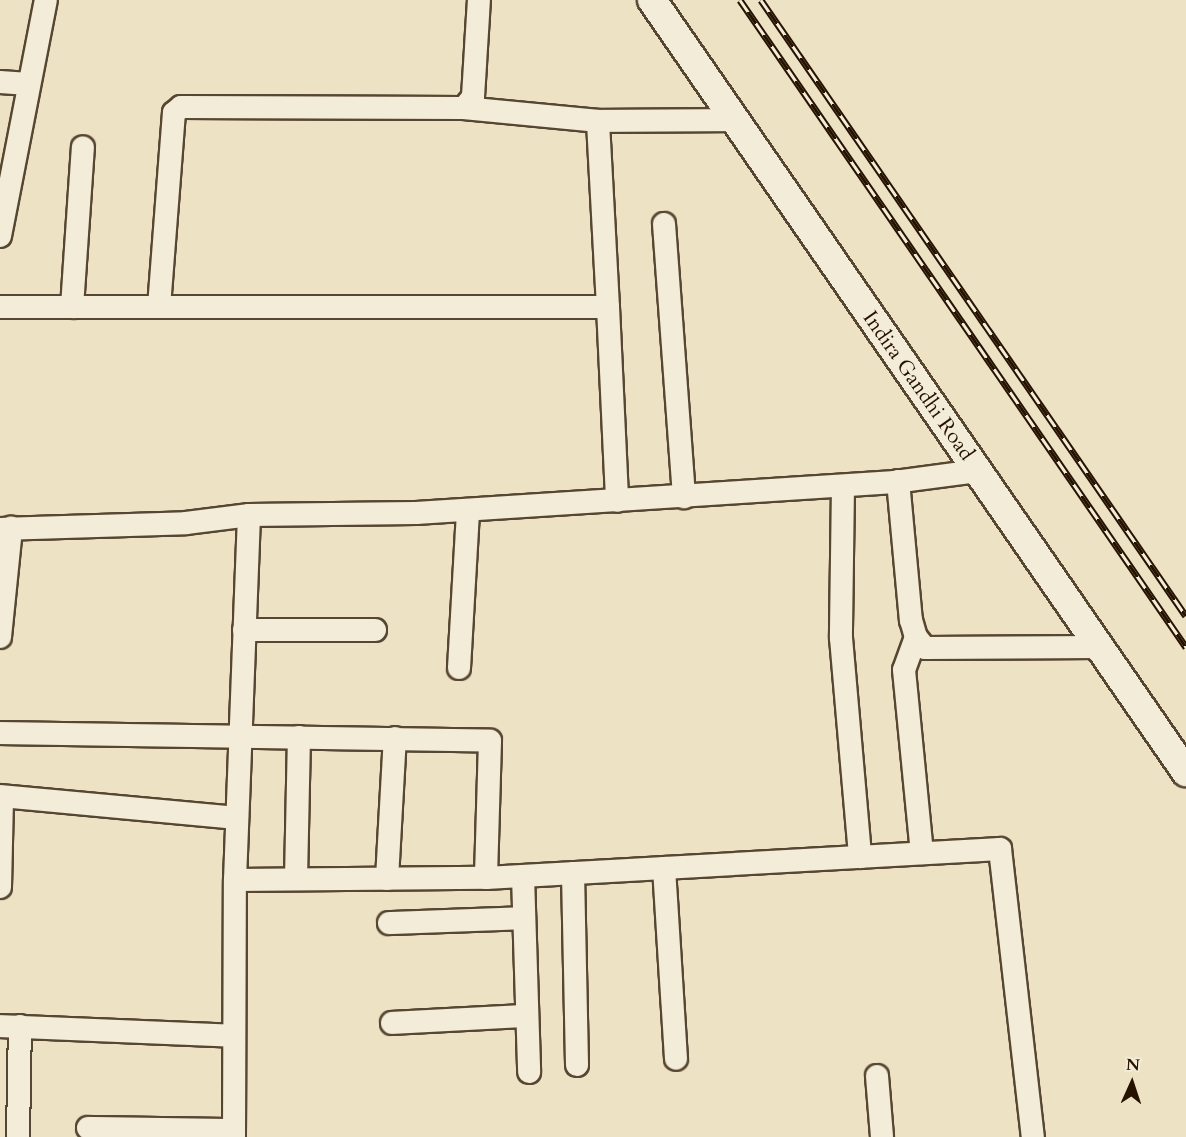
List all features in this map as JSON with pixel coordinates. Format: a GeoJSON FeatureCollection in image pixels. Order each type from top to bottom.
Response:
{"type":"FeatureCollection","features":[{"type":"Feature","properties":{"kind":"street"},"geometry":{"type":"LineString","coordinates":[[0,236],[46,0]]}},
{"type":"Feature","properties":{"kind":"street"},"geometry":{"type":"LineString","coordinates":[[464,108],[473,97],[479,0]]}},
{"type":"Feature","properties":{"kind":"street","name":"Indira Gandhi Road"},"geometry":{"type":"LineString","coordinates":[[652,0],[1186,772]]}},
{"type":"Feature","properties":{"kind":"street"},"geometry":{"type":"LineString","coordinates":[[0,82],[29,84]]}},
{"type":"Feature","properties":{"kind":"street"},"geometry":{"type":"LineString","coordinates":[[159,307],[171,123],[181,107],[464,108],[598,121],[734,120]]}},
{"type":"Feature","properties":{"kind":"street"},"geometry":{"type":"LineString","coordinates":[[598,121],[617,501]]}},
{"type":"Feature","properties":{"kind":"street"},"geometry":{"type":"LineString","coordinates":[[72,307],[83,147]]}},
{"type":"Feature","properties":{"kind":"street"},"geometry":{"type":"LineString","coordinates":[[664,224],[684,497]]}},
{"type":"Feature","properties":{"kind":"street"},"geometry":{"type":"LineString","coordinates":[[0,307],[608,307]]}},
{"type":"Feature","properties":{"kind":"street"},"geometry":{"type":"LineString","coordinates":[[0,637],[5,528],[186,523],[249,516],[468,510],[898,482],[977,471]]}},
{"type":"Feature","properties":{"kind":"street"},"geometry":{"type":"LineString","coordinates":[[898,482],[911,620],[916,638],[926,648],[1099,647]]}},
{"type":"Feature","properties":{"kind":"street"},"geometry":{"type":"LineString","coordinates":[[843,486],[841,638],[860,857]]}},
{"type":"Feature","properties":{"kind":"street"},"geometry":{"type":"LineString","coordinates":[[459,668],[468,510]]}},
{"type":"Feature","properties":{"kind":"street"},"geometry":{"type":"LineString","coordinates":[[88,1128],[234,1134],[235,879],[249,516]]}},
{"type":"Feature","properties":{"kind":"street"},"geometry":{"type":"LineString","coordinates":[[244,630],[375,630]]}},
{"type":"Feature","properties":{"kind":"street"},"geometry":{"type":"LineString","coordinates":[[916,638],[904,670],[922,853]]}},
{"type":"Feature","properties":{"kind":"street"},"geometry":{"type":"LineString","coordinates":[[0,733],[490,741],[486,878]]}},
{"type":"Feature","properties":{"kind":"street"},"geometry":{"type":"LineString","coordinates":[[296,879],[299,737]]}},
{"type":"Feature","properties":{"kind":"street"},"geometry":{"type":"LineString","coordinates":[[387,879],[395,738]]}},
{"type":"Feature","properties":{"kind":"street"},"geometry":{"type":"LineString","coordinates":[[0,886],[1,797],[237,818]]}},
{"type":"Feature","properties":{"kind":"street"},"geometry":{"type":"LineString","coordinates":[[235,879],[486,878],[1000,849],[1033,1137]]}},
{"type":"Feature","properties":{"kind":"street"},"geometry":{"type":"LineString","coordinates":[[664,868],[676,1059]]}},
{"type":"Feature","properties":{"kind":"street"},"geometry":{"type":"LineString","coordinates":[[573,873],[577,1065]]}},
{"type":"Feature","properties":{"kind":"street"},"geometry":{"type":"LineString","coordinates":[[523,876],[529,1072]]}},
{"type":"Feature","properties":{"kind":"street"},"geometry":{"type":"LineString","coordinates":[[389,923],[524,918]]}},
{"type":"Feature","properties":{"kind":"street"},"geometry":{"type":"LineString","coordinates":[[392,1023],[527,1016]]}},
{"type":"Feature","properties":{"kind":"street"},"geometry":{"type":"LineString","coordinates":[[18,1137],[10,1026],[234,1036]]}},
{"type":"Feature","properties":{"kind":"street"},"geometry":{"type":"LineString","coordinates":[[877,1076],[882,1137]]}},
{"type":"Feature","properties":{"kind":"railway"},"geometry":{"type":"LineString","coordinates":[[740,0],[1186,647]]}},
{"type":"Feature","properties":{"kind":"railway"},"geometry":{"type":"LineString","coordinates":[[761,0],[1186,616]]}}]}
